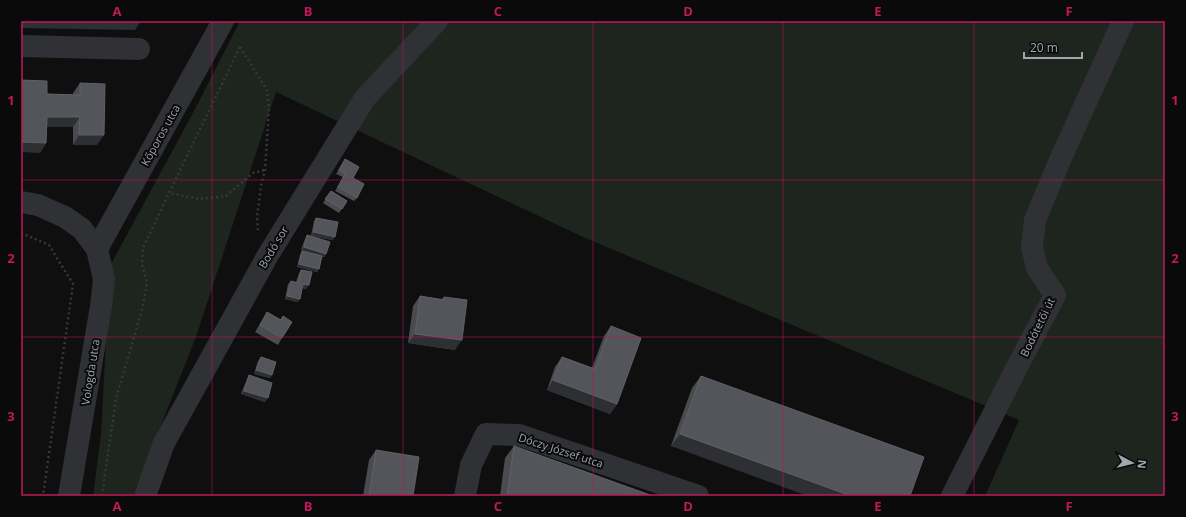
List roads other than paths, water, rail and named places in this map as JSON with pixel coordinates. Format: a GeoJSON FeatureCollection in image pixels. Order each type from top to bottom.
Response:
{"type":"FeatureCollection","features":[{"type":"Feature","properties":{"kind":"street","name":"Kőporos utca"},"geometry":{"type":"LineString","coordinates":[[97,249],[224,21]]}},
{"type":"Feature","properties":{"kind":"street","name":"Bodó sor"},"geometry":{"type":"LineString","coordinates":[[145,496],[164,443],[268,256],[365,98],[437,21]]}},
{"type":"Feature","properties":{"kind":"street","name":"Bodótetői út"},"geometry":{"type":"LineString","coordinates":[[952,496],[1017,366],[1055,295],[1037,268],[1032,247],[1035,220],[1060,160],[1123,21]]}},
{"type":"Feature","properties":{"kind":"street"},"geometry":{"type":"LineString","coordinates":[[21,46],[139,49]]}},
{"type":"Feature","properties":{"kind":"street"},"geometry":{"type":"LineString","coordinates":[[21,202],[38,205],[65,217],[82,229],[97,249]]}},
{"type":"Feature","properties":{"kind":"street","name":"Vologda utca"},"geometry":{"type":"LineString","coordinates":[[69,496],[101,306],[104,279],[97,249]]}},
{"type":"Feature","properties":{"kind":"street","name":"Dóczy József utca"},"geometry":{"type":"LineString","coordinates":[[465,496],[471,465],[486,434],[519,435],[698,496]]}}]}
